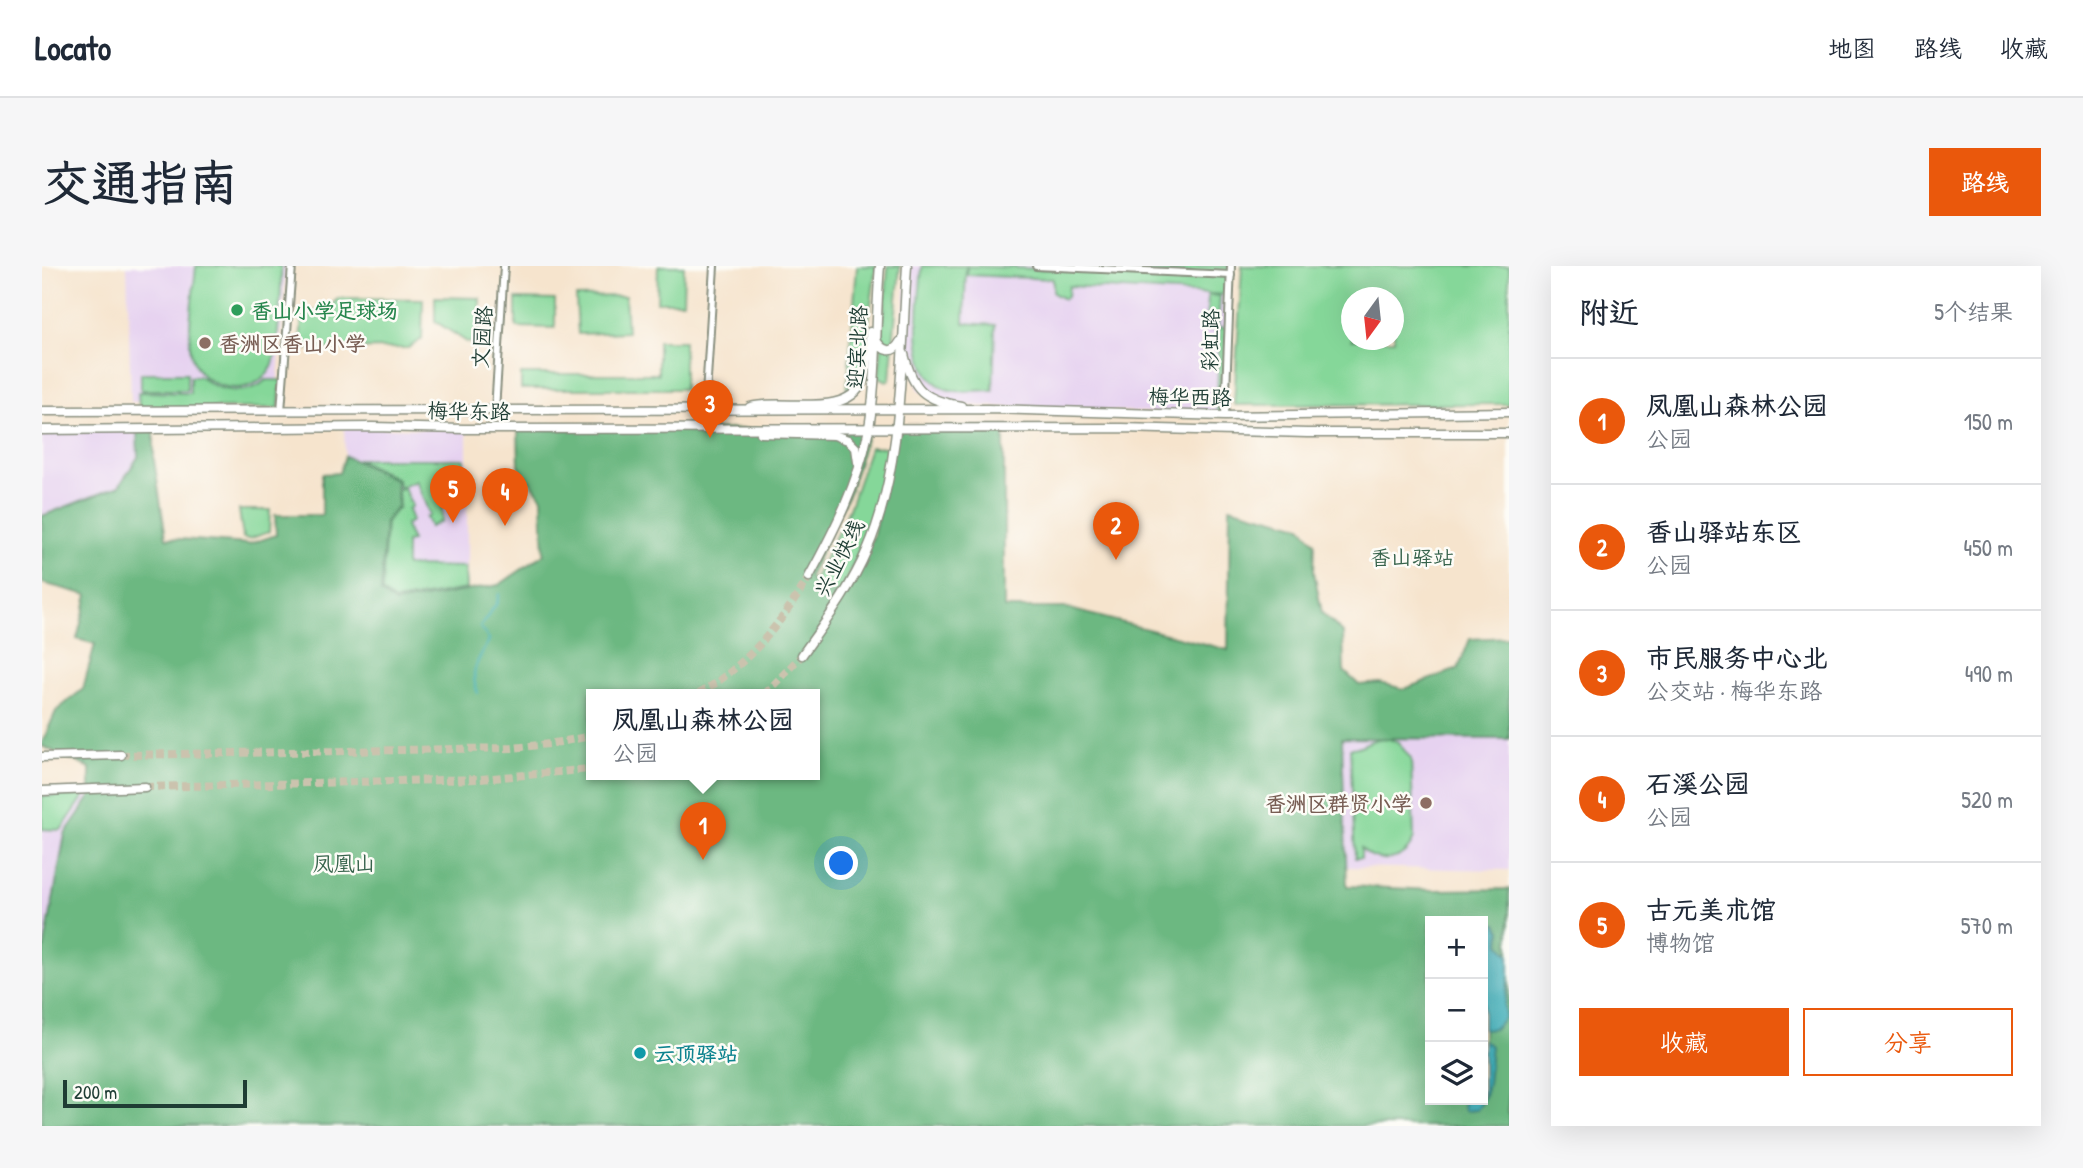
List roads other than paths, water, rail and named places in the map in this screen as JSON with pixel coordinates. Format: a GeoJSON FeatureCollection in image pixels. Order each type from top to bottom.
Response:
{"type":"FeatureCollection","features":[{"type":"Feature","properties":{"kind":"main road","name":"迎宾北路"},"geometry":{"type":"LineString","coordinates":[[869,429],[880,266]]}},
{"type":"Feature","properties":{"kind":"main road","name":"迎宾北路"},"geometry":{"type":"LineString","coordinates":[[896,429],[906,266]]}},
{"type":"Feature","properties":{"kind":"main road"},"geometry":{"type":"LineString","coordinates":[[732,411],[762,405],[835,403],[853,394],[861,385],[865,373],[877,294]]}},
{"type":"Feature","properties":{"kind":"main road"},"geometry":{"type":"LineString","coordinates":[[875,337],[879,346],[890,351],[902,340]]}},
{"type":"Feature","properties":{"kind":"main road"},"geometry":{"type":"LineString","coordinates":[[902,340],[909,374],[916,386],[926,395],[948,403],[988,409]]}},
{"type":"Feature","properties":{"kind":"main road","name":"梅华西路"},"geometry":{"type":"LineString","coordinates":[[871,410],[988,409],[1225,416],[1509,412]]}},
{"type":"Feature","properties":{"kind":"main road","name":"梅华东路"},"geometry":{"type":"LineString","coordinates":[[42,411],[871,410]]}},
{"type":"Feature","properties":{"kind":"main road","name":"梅华东路"},"geometry":{"type":"LineString","coordinates":[[42,430],[372,427],[896,429]]}},
{"type":"Feature","properties":{"kind":"main road","name":"梅华西路"},"geometry":{"type":"LineString","coordinates":[[896,429],[1122,428],[1307,433],[1509,433]]}},
{"type":"Feature","properties":{"kind":"main road"},"geometry":{"type":"LineString","coordinates":[[738,429],[766,434],[842,437],[856,448],[858,468]]}},
{"type":"Feature","properties":{"kind":"main road","name":"兴业快线"},"geometry":{"type":"LineString","coordinates":[[809,577],[839,520],[869,429]]}},
{"type":"Feature","properties":{"kind":"main road","name":"兴业快线"},"geometry":{"type":"LineString","coordinates":[[802,654],[841,597],[867,551],[887,487],[896,429]]}},
{"type":"Feature","properties":{"kind":"main road"},"geometry":{"type":"LineString","coordinates":[[42,757],[121,755]]}},
{"type":"Feature","properties":{"kind":"main road"},"geometry":{"type":"LineString","coordinates":[[42,791],[145,787]]}},
{"type":"Feature","properties":{"kind":"street"},"geometry":{"type":"LineString","coordinates":[[281,411],[292,266]]}},
{"type":"Feature","properties":{"kind":"street","name":"文园路"},"geometry":{"type":"LineString","coordinates":[[495,411],[504,266]]}},
{"type":"Feature","properties":{"kind":"street"},"geometry":{"type":"LineString","coordinates":[[705,411],[714,266]]}},
{"type":"Feature","properties":{"kind":"street"},"geometry":{"type":"LineString","coordinates":[[1036,266],[1231,275]]}},
{"type":"Feature","properties":{"kind":"street","name":"彩虹路"},"geometry":{"type":"LineString","coordinates":[[1225,416],[1231,266]]}},
{"type":"Feature","properties":{"kind":"water"},"geometry":{"type":"Polygon","coordinates":[[[1488,923],[1497,924],[1501,931],[1500,943],[1509,955],[1505,1017],[1494,1029],[1488,1030],[1488,923]]]}},
{"type":"Feature","properties":{"kind":"water"},"geometry":{"type":"Polygon","coordinates":[[[1488,1044],[1491,1046],[1488,1083],[1488,1044]]]}},
{"type":"Feature","properties":{"kind":"water"},"geometry":{"type":"Polygon","coordinates":[[[1463,1105],[1480,1105],[1477,1110],[1465,1111],[1463,1105]]]}},
{"type":"Feature","properties":{"kind":"waterway"},"geometry":{"type":"LineString","coordinates":[[478,693],[474,671],[489,640],[480,627],[497,603],[499,594]]}},
{"type":"Feature","properties":{"kind":"tunnel"},"geometry":{"type":"LineString","coordinates":[[706,689],[733,670],[762,642],[809,577]]}},
{"type":"Feature","properties":{"kind":"tunnel"},"geometry":{"type":"LineString","coordinates":[[770,689],[802,655]]}},
{"type":"Feature","properties":{"kind":"tunnel"},"geometry":{"type":"LineString","coordinates":[[121,755],[512,748],[586,737]]}},
{"type":"Feature","properties":{"kind":"tunnel"},"geometry":{"type":"LineString","coordinates":[[145,787],[481,779],[586,769]]}},
{"type":"Feature","properties":{"kind":"place","name":"香山小学足球场"},"geometry":{"type":"Point","coordinates":[237,310]}},
{"type":"Feature","properties":{"kind":"place","name":"香洲区香山小学"},"geometry":{"type":"Point","coordinates":[205,343]}},
{"type":"Feature","properties":{"kind":"place","name":"市民服务中心北"},"geometry":{"type":"Point","coordinates":[710,438]}},
{"type":"Feature","properties":{"kind":"place","name":"古元美术馆"},"geometry":{"type":"Point","coordinates":[453,523]}},
{"type":"Feature","properties":{"kind":"place","name":"石溪公园"},"geometry":{"type":"Point","coordinates":[505,526]}},
{"type":"Feature","properties":{"kind":"place","name":"香山驿站东区"},"geometry":{"type":"Point","coordinates":[1116,560]}},
{"type":"Feature","properties":{"kind":"place","name":"香洲区群贤小学"},"geometry":{"type":"Point","coordinates":[1426,803]}},
{"type":"Feature","properties":{"kind":"place","name":"凤凰山森林公园"},"geometry":{"type":"Point","coordinates":[703,860]}},
{"type":"Feature","properties":{"kind":"place","name":"云顶驿站"},"geometry":{"type":"Point","coordinates":[640,1053]}},
{"type":"Feature","properties":{"kind":"park label","name":"香山驿站"},"geometry":{"type":"Point","coordinates":[1412,557]}},
{"type":"Feature","properties":{"kind":"park label","name":"凤凰山"},"geometry":{"type":"Point","coordinates":[344,863]}}]}
